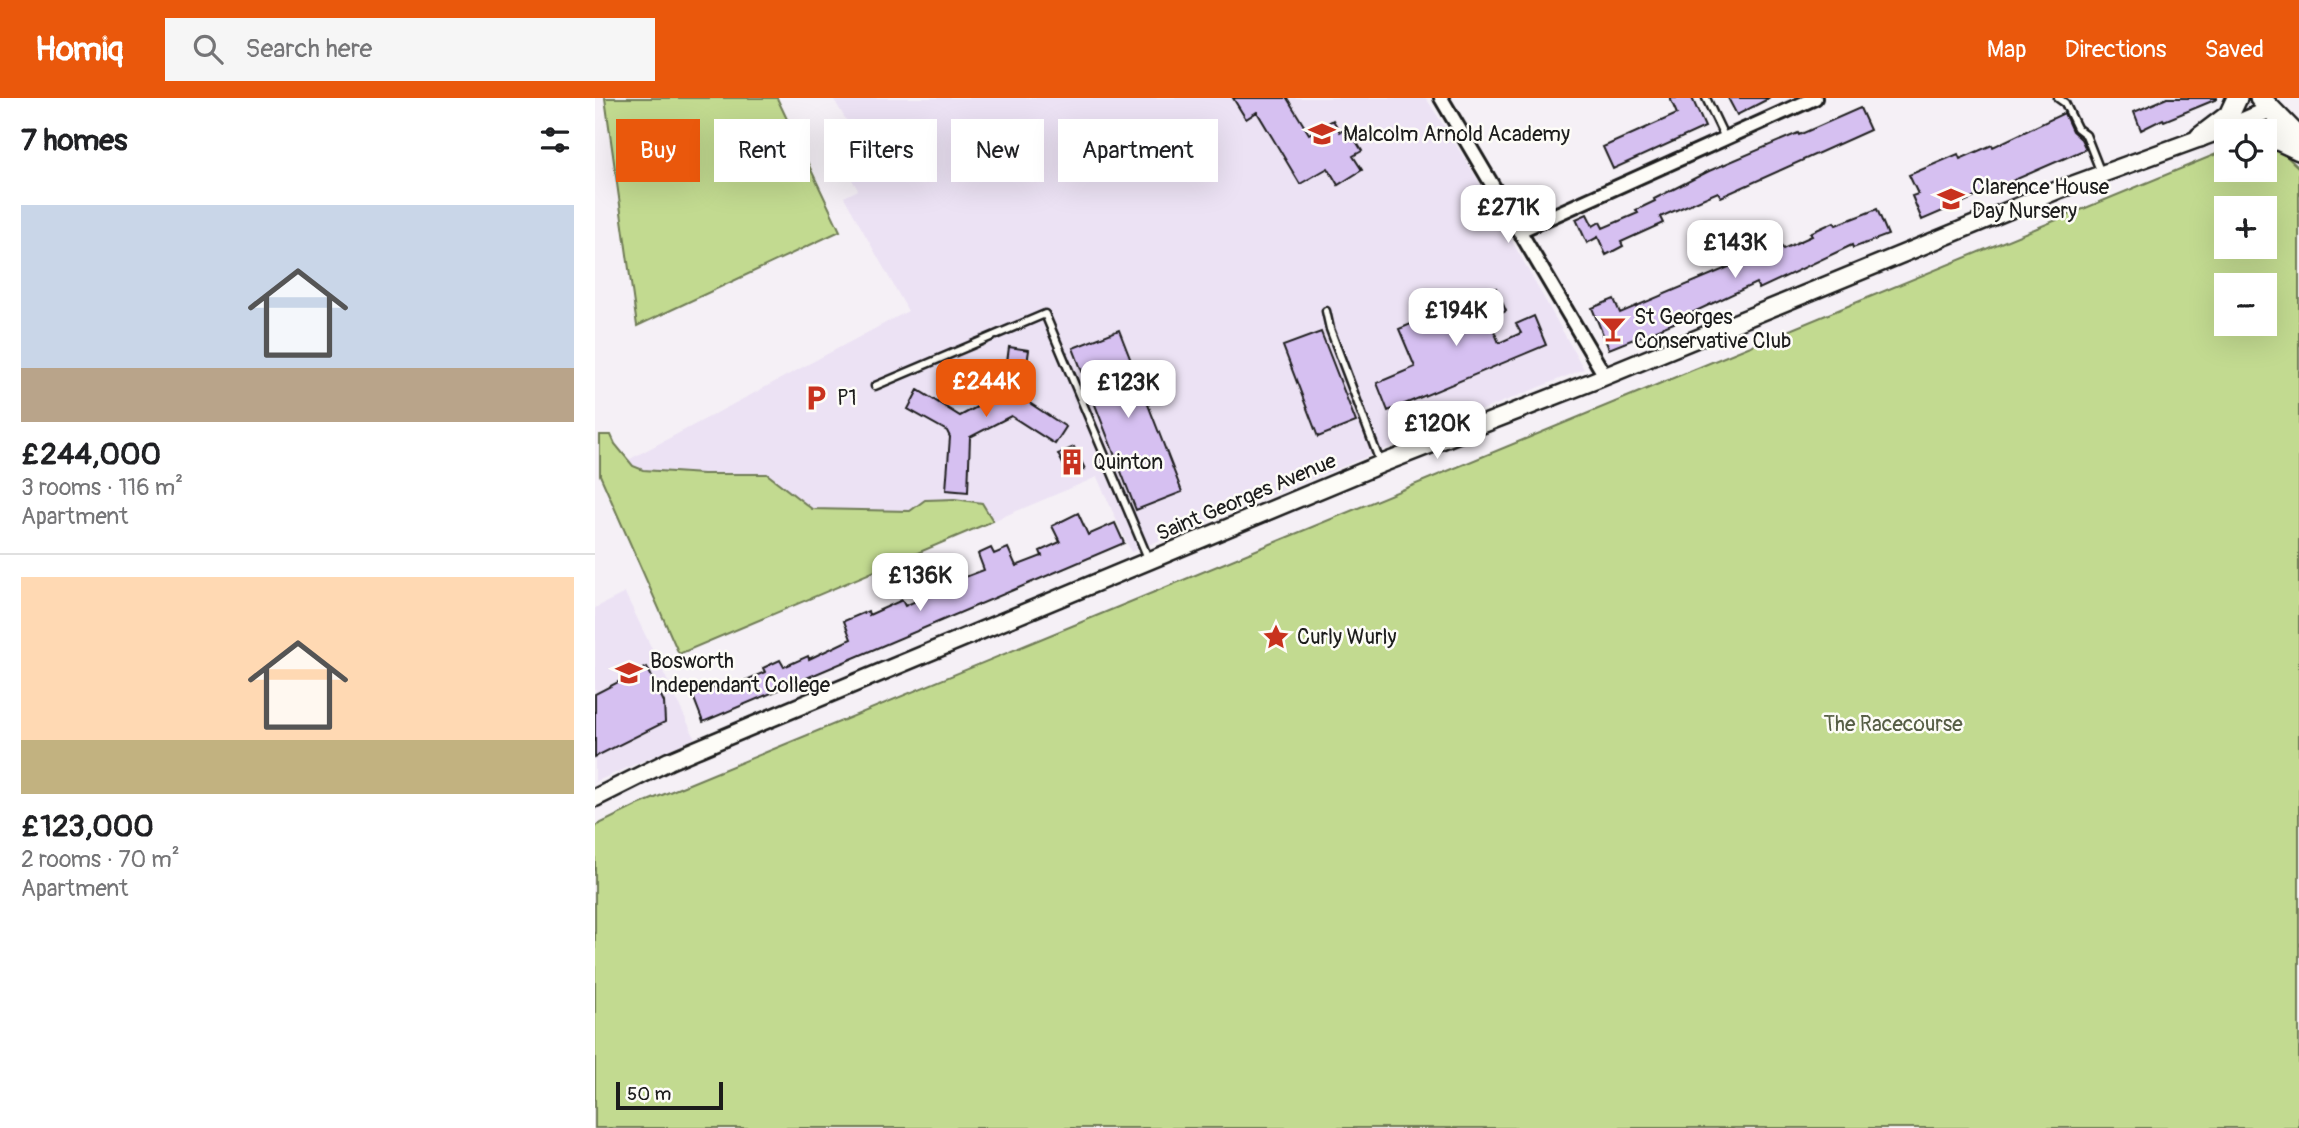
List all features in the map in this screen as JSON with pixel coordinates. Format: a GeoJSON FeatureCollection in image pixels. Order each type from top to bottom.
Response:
{"type":"FeatureCollection","features":[{"type":"Feature","properties":{"kind":"main road"},"geometry":{"type":"LineString","coordinates":[[2226,119],[2237,98]]}},
{"type":"Feature","properties":{"kind":"main road"},"geometry":{"type":"LineString","coordinates":[[2265,104],[2299,138]]}},
{"type":"Feature","properties":{"kind":"main road"},"geometry":{"type":"LineString","coordinates":[[2277,139],[2299,149]]}},
{"type":"Feature","properties":{"kind":"street"},"geometry":{"type":"LineString","coordinates":[[1441,98],[1605,376]]}},
{"type":"Feature","properties":{"kind":"street"},"geometry":{"type":"LineString","coordinates":[[1519,231],[1815,98]]}},
{"type":"Feature","properties":{"kind":"street","name":"Saint Georges Avenue"},"geometry":{"type":"LineString","coordinates":[[2239,119],[2265,104]]}},
{"type":"Feature","properties":{"kind":"street","name":"Saint Georges Avenue"},"geometry":{"type":"LineString","coordinates":[[595,798],[669,761],[1381,464],[1605,376],[2058,190],[2214,133]]}},
{"type":"Feature","properties":{"kind":"lane"},"geometry":{"type":"LineString","coordinates":[[1706,98],[1726,139]]}},
{"type":"Feature","properties":{"kind":"lane"},"geometry":{"type":"LineString","coordinates":[[2058,98],[2064,103],[2077,128],[2086,135],[2102,175]]}},
{"type":"Feature","properties":{"kind":"lane"},"geometry":{"type":"LineString","coordinates":[[1327,311],[1330,329],[1381,464]]}},
{"type":"Feature","properties":{"kind":"lane"},"geometry":{"type":"LineString","coordinates":[[875,386],[1045,313],[1148,560]]}},
{"type":"Feature","properties":{"kind":"shaded area"},"geometry":{"type":"Polygon","coordinates":[[[833,98],[1426,98],[1472,170],[1584,369],[1131,552],[1097,477],[679,654],[600,475],[908,311],[844,197],[858,190],[853,182],[937,182],[937,119],[846,119],[833,98]]]}},
{"type":"Feature","properties":{"kind":"shaded area","name":"Bosworth Independant College"},"geometry":{"type":"Polygon","coordinates":[[[625,593],[695,738],[595,782],[595,608],[625,593]]]}},
{"type":"Feature","properties":{"kind":"green space"},"geometry":{"type":"Polygon","coordinates":[[[605,98],[777,98],[787,119],[714,119],[714,182],[810,182],[810,168],[840,231],[637,326],[617,182],[700,182],[700,119],[616,119],[616,176],[605,98]]]}},
{"type":"Feature","properties":{"kind":"green space","name":"The Racecourse"},"geometry":{"type":"Polygon","coordinates":[[[2277,151],[2299,168],[2299,1128],[595,1128],[595,826],[638,805],[2214,155],[2214,182],[2277,182],[2277,151]]]}},
{"type":"Feature","properties":{"kind":"green space"},"geometry":{"type":"Polygon","coordinates":[[[600,435],[611,435],[633,466],[643,470],[767,474],[812,509],[910,511],[925,500],[955,499],[982,503],[993,521],[679,654],[600,475],[600,435]]]}},
{"type":"Feature","properties":{"kind":"building"},"geometry":{"type":"Polygon","coordinates":[[[1233,98],[1287,98],[1309,134],[1333,120],[1340,132],[1348,128],[1362,151],[1353,156],[1362,170],[1338,185],[1328,168],[1300,184],[1257,112],[1246,119],[1233,98]]]}},
{"type":"Feature","properties":{"kind":"building"},"geometry":{"type":"Polygon","coordinates":[[[1670,98],[1692,98],[1705,127],[1613,169],[1603,147],[1677,114],[1670,98]]]}},
{"type":"Feature","properties":{"kind":"building"},"geometry":{"type":"Polygon","coordinates":[[[1728,98],[1770,98],[1737,115],[1728,98]]]}},
{"type":"Feature","properties":{"kind":"building"},"geometry":{"type":"Polygon","coordinates":[[[2167,98],[2217,99],[2141,130],[2134,112],[2167,98]]]}},
{"type":"Feature","properties":{"kind":"building"},"geometry":{"type":"Polygon","coordinates":[[[1860,108],[1870,130],[1721,197],[1718,192],[1660,217],[1663,223],[1621,242],[1623,246],[1606,255],[1598,237],[1587,243],[1576,219],[1587,214],[1593,226],[1600,222],[1603,228],[1638,213],[1636,210],[1655,201],[1654,199],[1709,171],[1860,108]]]}},
{"type":"Feature","properties":{"kind":"building"},"geometry":{"type":"Polygon","coordinates":[[[2064,113],[2072,131],[2081,139],[2086,149],[1922,220],[1912,196],[1918,194],[1909,175],[1958,154],[1960,159],[1992,145],[1993,147],[2064,113]]]}},
{"type":"Feature","properties":{"kind":"building"},"geometry":{"type":"Polygon","coordinates":[[[1877,209],[1888,235],[1853,248],[1852,245],[1759,289],[1756,283],[1683,317],[1684,319],[1609,349],[1592,308],[1614,299],[1620,313],[1781,245],[1783,249],[1834,222],[1836,225],[1877,209]]]}},
{"type":"Feature","properties":{"kind":"building"},"geometry":{"type":"Polygon","coordinates":[[[1496,288],[1506,311],[1489,319],[1499,343],[1521,333],[1516,324],[1534,316],[1546,345],[1388,411],[1377,383],[1415,367],[1399,329],[1496,288]]]}},
{"type":"Feature","properties":{"kind":"building"},"geometry":{"type":"Polygon","coordinates":[[[1119,330],[1182,492],[1136,510],[1073,348],[1119,330]]]}},
{"type":"Feature","properties":{"kind":"building"},"geometry":{"type":"Polygon","coordinates":[[[1321,332],[1356,422],[1318,437],[1283,346],[1321,332]]]}},
{"type":"Feature","properties":{"kind":"building"},"geometry":{"type":"Polygon","coordinates":[[[1009,347],[1029,350],[1022,398],[1066,427],[1055,444],[1011,416],[970,437],[968,492],[946,490],[950,437],[947,431],[908,409],[918,390],[960,416],[1003,393],[1009,347]]]}},
{"type":"Feature","properties":{"kind":"building","name":"Quinton"},"geometry":{"type":"Polygon","coordinates":[[[1074,447],[1085,469],[1069,476],[1058,454],[1074,447]]]}},
{"type":"Feature","properties":{"kind":"building"},"geometry":{"type":"Polygon","coordinates":[[[1078,513],[1088,535],[1115,523],[1124,543],[703,722],[693,696],[724,683],[726,689],[765,672],[763,668],[780,660],[784,667],[808,656],[809,659],[851,639],[844,621],[868,611],[869,615],[902,600],[905,606],[929,595],[928,591],[984,570],[978,554],[991,548],[994,554],[1008,548],[1016,566],[1042,556],[1040,551],[1060,542],[1052,526],[1078,513]]]}},
{"type":"Feature","properties":{"kind":"building"},"geometry":{"type":"Polygon","coordinates":[[[647,667],[664,702],[665,722],[595,757],[595,694],[647,667]]]}},
{"type":"Feature","properties":{"kind":"place","name":"Malcolm Arnold Academy"},"geometry":{"type":"Point","coordinates":[1322,134]}},
{"type":"Feature","properties":{"kind":"place","name":"Clarence House Day Nursery"},"geometry":{"type":"Point","coordinates":[1951,199]}},
{"type":"Feature","properties":{"kind":"place","name":"St Georges Conservative Club"},"geometry":{"type":"Point","coordinates":[1613,329]}},
{"type":"Feature","properties":{"kind":"place","name":"P1"},"geometry":{"type":"Point","coordinates":[816,398]}},
{"type":"Feature","properties":{"kind":"place","name":"Quinton"},"geometry":{"type":"Point","coordinates":[1072,462]}},
{"type":"Feature","properties":{"kind":"place","name":"Curly Wurly"},"geometry":{"type":"Point","coordinates":[1276,637]}},
{"type":"Feature","properties":{"kind":"place","name":"Bosworth Independant College"},"geometry":{"type":"Point","coordinates":[629,673]}}]}
